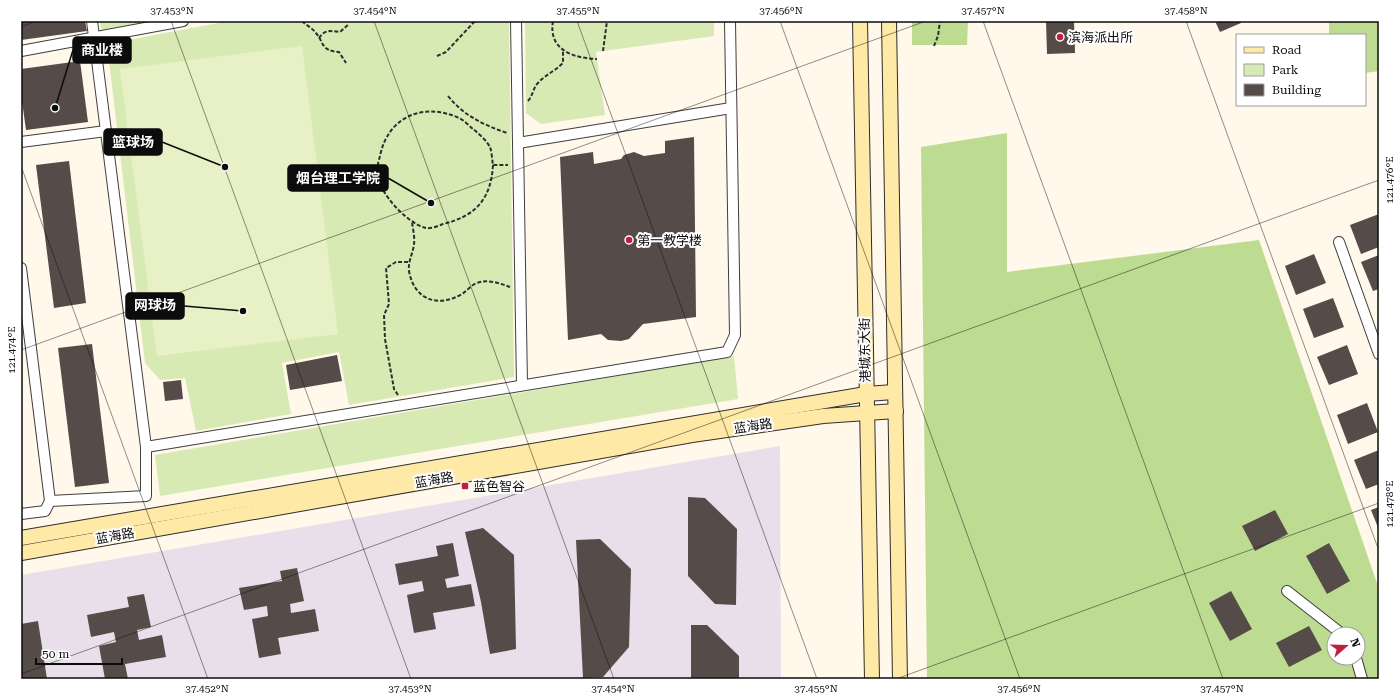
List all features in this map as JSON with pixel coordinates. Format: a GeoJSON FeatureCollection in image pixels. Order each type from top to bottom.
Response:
{"type":"FeatureCollection","features":[{"type":"Feature","properties":{"kind":"street"},"geometry":{"type":"LineString","coordinates":[[50,501],[146,496],[146,447],[92,21]]}},
{"type":"Feature","properties":{"kind":"street"},"geometry":{"type":"LineString","coordinates":[[21,51],[183,21]]}},
{"type":"Feature","properties":{"kind":"street"},"geometry":{"type":"LineString","coordinates":[[516,21],[522,385]]}},
{"type":"Feature","properties":{"kind":"street"},"geometry":{"type":"LineString","coordinates":[[146,447],[727,352],[735,335],[730,21]]}},
{"type":"Feature","properties":{"kind":"street","name":"港城东大街"},"geometry":{"type":"LineString","coordinates":[[860,21],[872,679]]}},
{"type":"Feature","properties":{"kind":"street"},"geometry":{"type":"LineString","coordinates":[[889,21],[894,392],[896,411],[900,679]]}},
{"type":"Feature","properties":{"kind":"street"},"geometry":{"type":"LineString","coordinates":[[518,143],[731,108]]}},
{"type":"Feature","properties":{"kind":"street"},"geometry":{"type":"LineString","coordinates":[[21,142],[106,131]]}},
{"type":"Feature","properties":{"kind":"street"},"geometry":{"type":"LineString","coordinates":[[1339,242],[1379,354]]}},
{"type":"Feature","properties":{"kind":"street"},"geometry":{"type":"LineString","coordinates":[[21,268],[25,339],[50,501],[45,511],[21,514]]}},
{"type":"Feature","properties":{"kind":"street","name":"蓝海路"},"geometry":{"type":"LineString","coordinates":[[21,538],[866,394],[894,392]]}},
{"type":"Feature","properties":{"kind":"street","name":"蓝海路"},"geometry":{"type":"LineString","coordinates":[[21,552],[692,435],[823,416],[896,411]]}},
{"type":"Feature","properties":{"kind":"street"},"geometry":{"type":"LineString","coordinates":[[1287,591],[1332,626]]}},
{"type":"Feature","properties":{"kind":"street"},"geometry":{"type":"LineString","coordinates":[[1358,666],[1362,679]]}},
{"type":"Feature","properties":{"kind":"path"},"geometry":{"type":"LineString","coordinates":[[302,21],[316,32],[321,44],[332,52],[339,52],[346,63]]}},
{"type":"Feature","properties":{"kind":"path"},"geometry":{"type":"LineString","coordinates":[[437,56],[446,52],[476,21]]}},
{"type":"Feature","properties":{"kind":"path"},"geometry":{"type":"LineString","coordinates":[[526,103],[532,96],[536,85],[555,72],[563,63],[562,51],[551,32],[553,21]]}},
{"type":"Feature","properties":{"kind":"path"},"geometry":{"type":"LineString","coordinates":[[603,51],[607,21]]}},
{"type":"Feature","properties":{"kind":"path"},"geometry":{"type":"LineString","coordinates":[[619,21],[625,21]]}},
{"type":"Feature","properties":{"kind":"path"},"geometry":{"type":"LineString","coordinates":[[934,46],[938,36],[940,21]]}},
{"type":"Feature","properties":{"kind":"path"},"geometry":{"type":"LineString","coordinates":[[319,38],[322,33],[327,30],[340,32],[349,24]]}},
{"type":"Feature","properties":{"kind":"path"},"geometry":{"type":"LineString","coordinates":[[562,51],[582,58],[597,59]]}},
{"type":"Feature","properties":{"kind":"path"},"geometry":{"type":"LineString","coordinates":[[448,96],[469,116],[488,126],[510,134]]}},
{"type":"Feature","properties":{"kind":"path"},"geometry":{"type":"LineString","coordinates":[[420,112],[443,114],[460,118],[477,132],[490,147],[493,165],[492,183],[484,198],[472,213],[450,223],[427,228],[412,223],[386,196],[377,171],[382,147],[388,132],[403,119],[420,112]]}},
{"type":"Feature","properties":{"kind":"path"},"geometry":{"type":"LineString","coordinates":[[493,165],[511,165]]}},
{"type":"Feature","properties":{"kind":"path"},"geometry":{"type":"LineString","coordinates":[[412,223],[414,244],[408,262],[416,291],[432,301],[447,301],[462,294],[476,283],[492,281],[513,288]]}},
{"type":"Feature","properties":{"kind":"path"},"geometry":{"type":"LineString","coordinates":[[398,396],[394,389],[385,339],[384,315],[389,304],[386,268],[396,262],[408,262]]}},
{"type":"Feature","properties":{"kind":"shaded area"},"geometry":{"type":"Polygon","coordinates":[[[780,446],[781,679],[21,679],[21,575],[780,446]]]}},
{"type":"Feature","properties":{"kind":"green space"},"geometry":{"type":"Polygon","coordinates":[[[100,21],[153,21],[101,30],[100,21]]]}},
{"type":"Feature","properties":{"kind":"green space"},"geometry":{"type":"Polygon","coordinates":[[[229,21],[509,21],[514,377],[349,405],[339,352],[282,363],[291,414],[196,431],[185,378],[160,380],[145,363],[107,44],[229,21]]]}},
{"type":"Feature","properties":{"kind":"green space"},"geometry":{"type":"Polygon","coordinates":[[[525,21],[714,21],[714,36],[596,52],[605,115],[541,124],[526,113],[525,21]]]}},
{"type":"Feature","properties":{"kind":"green space"},"geometry":{"type":"Polygon","coordinates":[[[912,21],[968,21],[967,45],[912,45],[912,21]]]}},
{"type":"Feature","properties":{"kind":"green space"},"geometry":{"type":"Polygon","coordinates":[[[1329,21],[1379,21],[1379,71],[1366,73],[1366,34],[1329,34],[1329,21]]]}},
{"type":"Feature","properties":{"kind":"green space"},"geometry":{"type":"Polygon","coordinates":[[[302,46],[338,334],[157,356],[120,69],[302,46]]]}},
{"type":"Feature","properties":{"kind":"green space"},"geometry":{"type":"Polygon","coordinates":[[[1007,133],[1007,272],[1259,240],[1379,589],[1379,679],[927,679],[921,147],[1007,133]]]}},
{"type":"Feature","properties":{"kind":"green space"},"geometry":{"type":"Polygon","coordinates":[[[734,356],[738,399],[160,496],[155,455],[734,356]]]}},
{"type":"Feature","properties":{"kind":"building"},"geometry":{"type":"Polygon","coordinates":[[[21,21],[85,21],[87,31],[21,40],[21,21]]]}},
{"type":"Feature","properties":{"kind":"building","name":"滨海派出所"},"geometry":{"type":"Polygon","coordinates":[[[1046,21],[1074,21],[1075,53],[1047,54],[1046,21]]]}},
{"type":"Feature","properties":{"kind":"building"},"geometry":{"type":"Polygon","coordinates":[[[1215,21],[1240,21],[1241,23],[1220,32],[1215,21]]]}},
{"type":"Feature","properties":{"kind":"building"},"geometry":{"type":"Polygon","coordinates":[[[80,61],[88,122],[26,130],[21,94],[21,69],[80,61]]]}},
{"type":"Feature","properties":{"kind":"building","name":"第一教学楼"},"geometry":{"type":"Polygon","coordinates":[[[694,137],[696,317],[643,324],[629,339],[621,341],[608,340],[601,334],[568,340],[560,157],[593,152],[594,164],[621,159],[624,155],[634,152],[644,156],[665,153],[665,141],[694,137]]]}},
{"type":"Feature","properties":{"kind":"building"},"geometry":{"type":"Polygon","coordinates":[[[69,161],[86,303],[54,308],[36,165],[69,161]]]}},
{"type":"Feature","properties":{"kind":"building"},"geometry":{"type":"Polygon","coordinates":[[[1379,214],[1379,247],[1361,254],[1350,225],[1379,214]]]}},
{"type":"Feature","properties":{"kind":"building"},"geometry":{"type":"Polygon","coordinates":[[[1314,254],[1326,283],[1296,295],[1285,266],[1314,254]]]}},
{"type":"Feature","properties":{"kind":"building"},"geometry":{"type":"Polygon","coordinates":[[[1379,255],[1379,289],[1373,291],[1361,262],[1379,255]]]}},
{"type":"Feature","properties":{"kind":"building"},"geometry":{"type":"Polygon","coordinates":[[[1333,298],[1344,327],[1314,338],[1303,309],[1333,298]]]}},
{"type":"Feature","properties":{"kind":"building"},"geometry":{"type":"Polygon","coordinates":[[[92,344],[109,483],[75,487],[58,348],[92,344]]]}},
{"type":"Feature","properties":{"kind":"building"},"geometry":{"type":"Polygon","coordinates":[[[1347,345],[1358,374],[1329,385],[1317,357],[1347,345]]]}},
{"type":"Feature","properties":{"kind":"building"},"geometry":{"type":"Polygon","coordinates":[[[337,355],[342,381],[290,390],[286,365],[337,355]]]}},
{"type":"Feature","properties":{"kind":"building"},"geometry":{"type":"Polygon","coordinates":[[[181,380],[183,399],[165,401],[163,382],[181,380]]]}},
{"type":"Feature","properties":{"kind":"building"},"geometry":{"type":"Polygon","coordinates":[[[1367,403],[1378,432],[1348,444],[1337,415],[1367,403]]]}},
{"type":"Feature","properties":{"kind":"building"},"geometry":{"type":"Polygon","coordinates":[[[1379,450],[1379,484],[1366,489],[1354,460],[1379,450]]]}},
{"type":"Feature","properties":{"kind":"building"},"geometry":{"type":"Polygon","coordinates":[[[688,497],[705,498],[737,529],[736,605],[715,604],[688,576],[688,497]]]}},
{"type":"Feature","properties":{"kind":"building"},"geometry":{"type":"Polygon","coordinates":[[[1379,507],[1379,530],[1371,510],[1379,507]]]}},
{"type":"Feature","properties":{"kind":"building"},"geometry":{"type":"Polygon","coordinates":[[[1275,510],[1288,534],[1255,551],[1242,526],[1275,510]]]}},
{"type":"Feature","properties":{"kind":"building"},"geometry":{"type":"Polygon","coordinates":[[[483,528],[514,555],[516,649],[490,654],[481,602],[465,532],[483,528]]]}},
{"type":"Feature","properties":{"kind":"building"},"geometry":{"type":"Polygon","coordinates":[[[600,539],[631,569],[629,647],[603,677],[583,678],[576,540],[600,539]]]}},
{"type":"Feature","properties":{"kind":"building"},"geometry":{"type":"Polygon","coordinates":[[[453,543],[459,576],[445,579],[447,588],[471,584],[475,606],[433,613],[436,629],[414,633],[407,595],[424,591],[422,581],[399,585],[395,564],[438,556],[436,546],[453,543]]]}},
{"type":"Feature","properties":{"kind":"building"},"geometry":{"type":"Polygon","coordinates":[[[1329,543],[1350,581],[1327,594],[1306,556],[1329,543]]]}},
{"type":"Feature","properties":{"kind":"building"},"geometry":{"type":"Polygon","coordinates":[[[297,568],[304,601],[290,604],[291,613],[315,609],[319,631],[278,638],[281,654],[259,658],[252,619],[268,616],[267,606],[244,610],[239,588],[282,581],[280,571],[297,568]]]}},
{"type":"Feature","properties":{"kind":"building"},"geometry":{"type":"Polygon","coordinates":[[[1231,591],[1252,629],[1230,641],[1209,603],[1231,591]]]}},
{"type":"Feature","properties":{"kind":"building"},"geometry":{"type":"Polygon","coordinates":[[[144,594],[151,627],[137,630],[139,640],[162,635],[166,657],[125,664],[128,679],[105,679],[99,646],[116,642],[114,632],[91,637],[87,615],[129,607],[127,597],[144,594]]]}},
{"type":"Feature","properties":{"kind":"building"},"geometry":{"type":"Polygon","coordinates":[[[38,621],[47,679],[21,679],[21,624],[38,621]]]}},
{"type":"Feature","properties":{"kind":"building"},"geometry":{"type":"Polygon","coordinates":[[[691,625],[707,625],[739,656],[739,679],[691,679],[691,625]]]}},
{"type":"Feature","properties":{"kind":"building"},"geometry":{"type":"Polygon","coordinates":[[[1309,626],[1322,650],[1289,667],[1276,643],[1309,626]]]}},
{"type":"Feature","properties":{"kind":"place","name":"滨海派出所"},"geometry":{"type":"Point","coordinates":[1060,37]}},
{"type":"Feature","properties":{"kind":"place","name":"商业楼"},"geometry":{"type":"Point","coordinates":[55,108]}},
{"type":"Feature","properties":{"kind":"place","name":"篮球场"},"geometry":{"type":"Point","coordinates":[225,167]}},
{"type":"Feature","properties":{"kind":"place","name":"烟台理工学院"},"geometry":{"type":"Point","coordinates":[431,203]}},
{"type":"Feature","properties":{"kind":"place","name":"第一教学楼"},"geometry":{"type":"Point","coordinates":[629,240]}},
{"type":"Feature","properties":{"kind":"place","name":"网球场"},"geometry":{"type":"Point","coordinates":[243,311]}},
{"type":"Feature","properties":{"kind":"place","name":"蓝色智谷"},"geometry":{"type":"Point","coordinates":[465,486]}}]}
